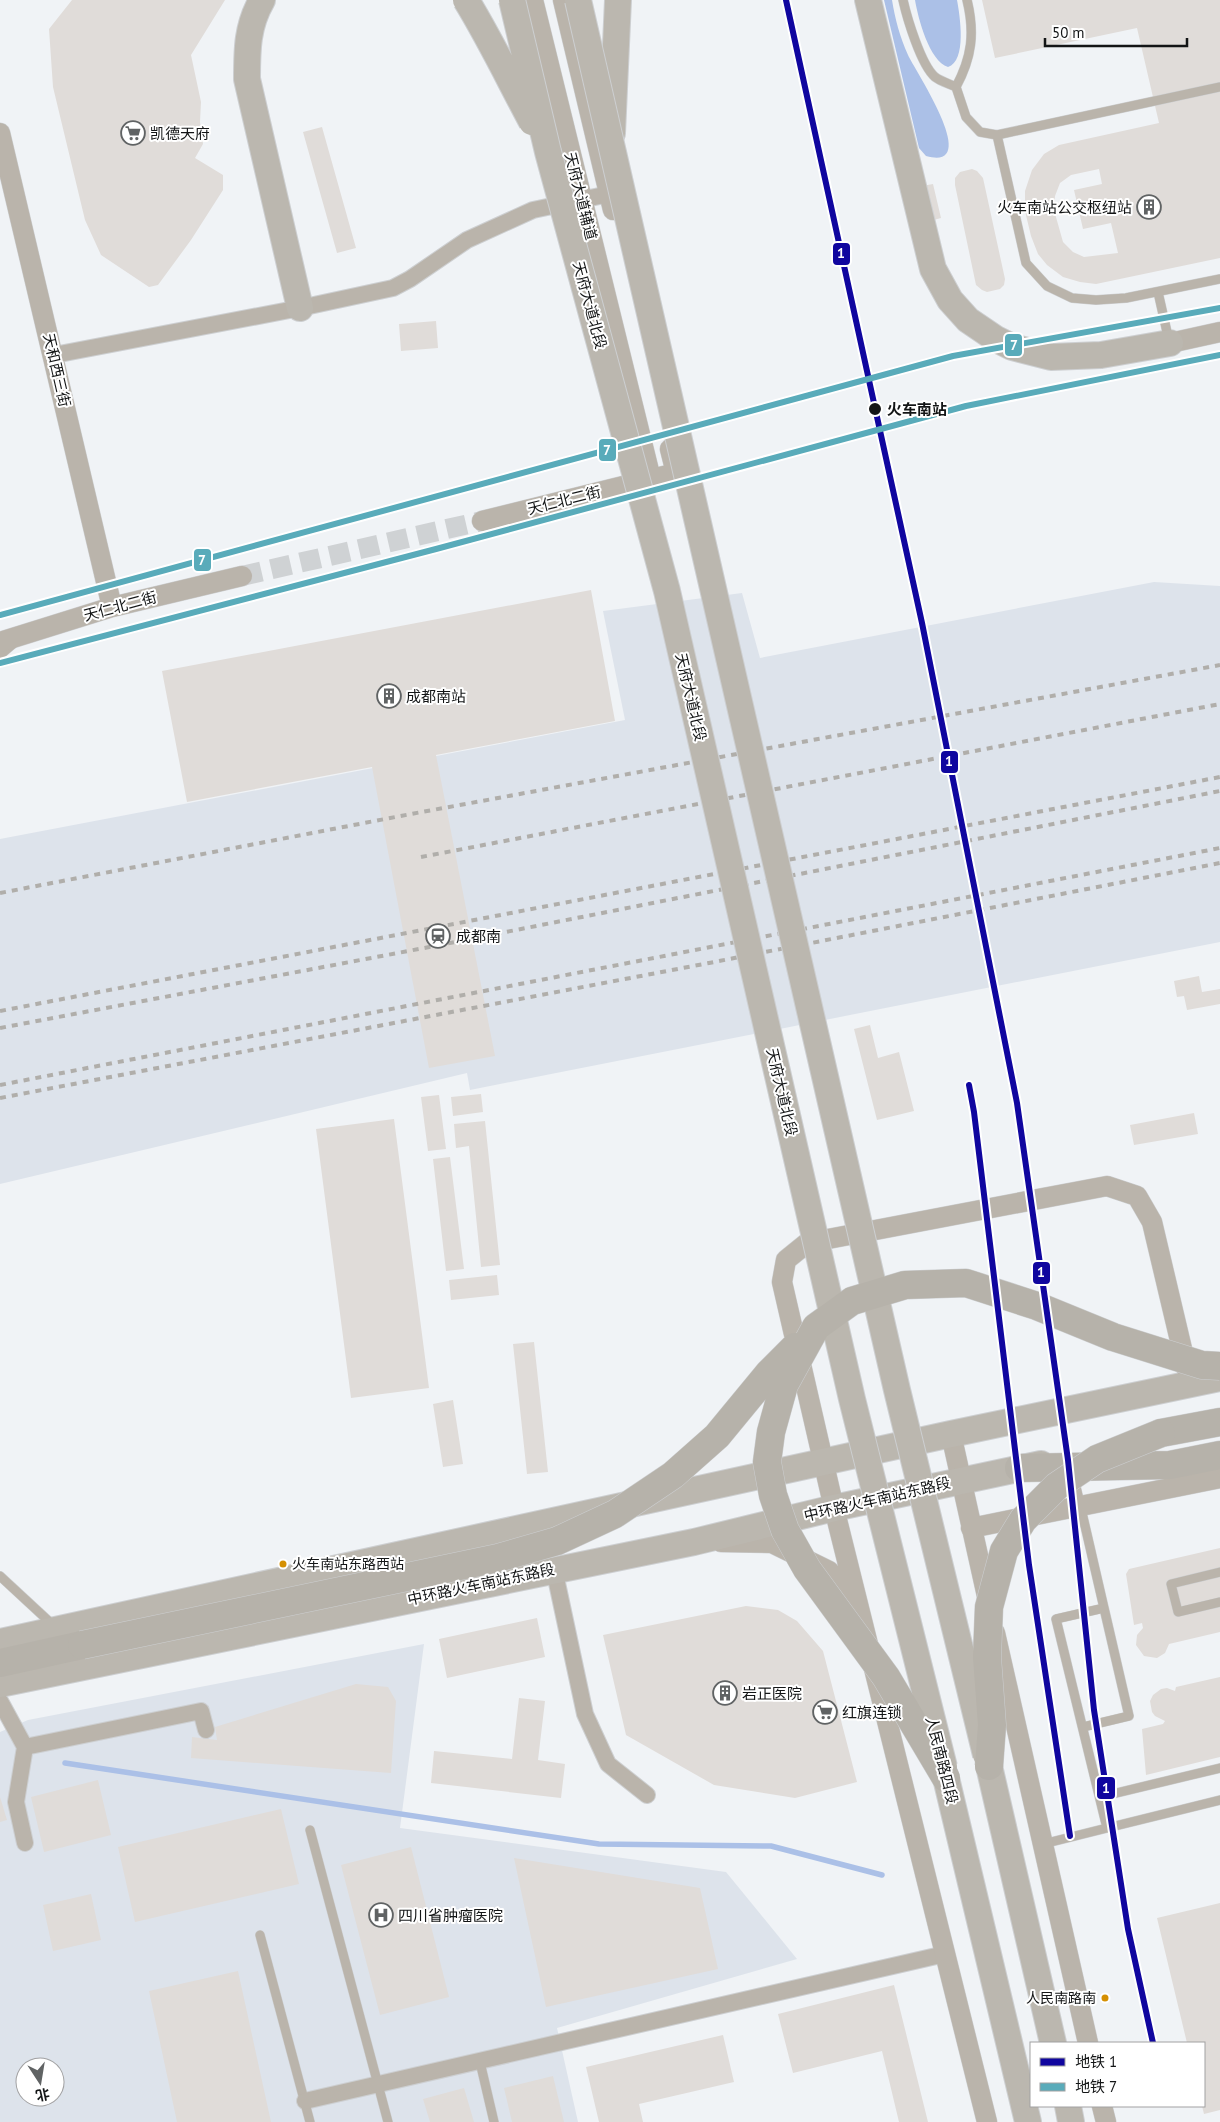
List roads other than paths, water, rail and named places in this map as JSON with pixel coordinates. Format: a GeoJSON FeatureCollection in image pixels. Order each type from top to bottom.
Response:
{"type":"FeatureCollection","features":[{"type":"Feature","properties":{"kind":"highway"},"geometry":{"type":"LineString","coordinates":[[0,1663],[498,1558],[557,1541],[615,1514],[673,1475],[717,1436],[769,1373],[816,1327],[852,1301],[905,1285],[966,1284],[1037,1306],[1114,1338],[1202,1365],[1220,1366]]}},
{"type":"Feature","properties":{"kind":"highway"},"geometry":{"type":"LineString","coordinates":[[816,1327],[784,1385],[771,1432],[767,1462],[773,1495],[784,1530],[807,1570],[886,1677],[946,1778]]}},
{"type":"Feature","properties":{"kind":"highway"},"geometry":{"type":"LineString","coordinates":[[989,1766],[992,1725],[987,1657],[989,1607],[1004,1550],[1023,1520],[1057,1486],[1097,1459],[1160,1433],[1220,1422]]}},
{"type":"Feature","properties":{"kind":"highway"},"geometry":{"type":"LineString","coordinates":[[1019,1468],[1070,1462],[1170,1465],[1220,1455]]}},
{"type":"Feature","properties":{"kind":"main road"},"geometry":{"type":"LineString","coordinates":[[262,0],[254,15],[246,45],[247,79],[300,308]]}},
{"type":"Feature","properties":{"kind":"main road"},"geometry":{"type":"LineString","coordinates":[[466,0],[488,36],[507,77],[548,152]]}},
{"type":"Feature","properties":{"kind":"main road","name":"天府大道北段"},"geometry":{"type":"LineString","coordinates":[[512,0],[548,152],[667,591],[852,1399]]}},
{"type":"Feature","properties":{"kind":"main road"},"geometry":{"type":"LineString","coordinates":[[578,0],[897,1390],[989,1766],[1053,2042]]}},
{"type":"Feature","properties":{"kind":"main road"},"geometry":{"type":"LineString","coordinates":[[612,143],[618,0]]}},
{"type":"Feature","properties":{"kind":"main road"},"geometry":{"type":"LineString","coordinates":[[868,0],[933,269],[950,300],[962,314],[996,340],[1012,347],[1051,357],[1101,355],[1170,343]]}},
{"type":"Feature","properties":{"kind":"main road"},"geometry":{"type":"LineString","coordinates":[[0,1642],[950,1434],[1220,1378]]}},
{"type":"Feature","properties":{"kind":"main road","name":"人民南路四段"},"geometry":{"type":"LineString","coordinates":[[852,1399],[946,1778],[1028,2122]]}},
{"type":"Feature","properties":{"kind":"main road"},"geometry":{"type":"LineString","coordinates":[[1070,1462],[1220,1427]]}},
{"type":"Feature","properties":{"kind":"main road","name":"中环路火车南站东路段"},"geometry":{"type":"LineString","coordinates":[[0,1684],[554,1569],[694,1542],[834,1508],[1019,1468]]}},
{"type":"Feature","properties":{"kind":"main road"},"geometry":{"type":"LineString","coordinates":[[1068,2107],[1071,2122]]}},
{"type":"Feature","properties":{"kind":"street","name":"天府大道辅道"},"geometry":{"type":"LineString","coordinates":[[533,0],[651,479]]}},
{"type":"Feature","properties":{"kind":"street","name":"天府大道辅道"},"geometry":{"type":"LineString","coordinates":[[563,0],[676,473]]}},
{"type":"Feature","properties":{"kind":"street","name":"天和西三街"},"geometry":{"type":"LineString","coordinates":[[0,133],[54,355],[112,607]]}},
{"type":"Feature","properties":{"kind":"street"},"geometry":{"type":"LineString","coordinates":[[54,355],[300,308],[393,288],[410,279],[467,240],[532,210],[609,194]]}},
{"type":"Feature","properties":{"kind":"street"},"geometry":{"type":"LineString","coordinates":[[1170,343],[1220,332]]}},
{"type":"Feature","properties":{"kind":"street","name":"天仁北二街"},"geometry":{"type":"LineString","coordinates":[[482,521],[676,473]]}},
{"type":"Feature","properties":{"kind":"street","name":"天仁北二街"},"geometry":{"type":"LineString","coordinates":[[0,642],[112,607],[242,576]]}},
{"type":"Feature","properties":{"kind":"street"},"geometry":{"type":"LineString","coordinates":[[987,2122],[823,1463],[782,1282],[786,1260],[807,1243],[1107,1186],[1137,1196],[1152,1222],[1191,1384]]}},
{"type":"Feature","properties":{"kind":"street"},"geometry":{"type":"LineString","coordinates":[[950,1434],[962,1480],[971,1528],[1088,2042]]}},
{"type":"Feature","properties":{"kind":"street"},"geometry":{"type":"LineString","coordinates":[[971,1528],[1220,1478]]}},
{"type":"Feature","properties":{"kind":"street"},"geometry":{"type":"LineString","coordinates":[[694,1542],[772,1543],[829,1571],[858,1602]]}},
{"type":"Feature","properties":{"kind":"street"},"geometry":{"type":"LineString","coordinates":[[554,1569],[585,1714],[608,1764],[646,1795]]}},
{"type":"Feature","properties":{"kind":"street"},"geometry":{"type":"LineString","coordinates":[[0,1701],[25,1747],[16,1802],[25,1843]]}},
{"type":"Feature","properties":{"kind":"street"},"geometry":{"type":"LineString","coordinates":[[25,1747],[200,1711],[206,1730]]}},
{"type":"Feature","properties":{"kind":"street"},"geometry":{"type":"LineString","coordinates":[[305,2102],[945,1954]]}},
{"type":"Feature","properties":{"kind":"street"},"geometry":{"type":"LineString","coordinates":[[1102,2107],[1106,2122]]}},
{"type":"Feature","properties":{"kind":"lane"},"geometry":{"type":"LineString","coordinates":[[904,0],[911,29],[920,52],[934,77],[956,87]]}},
{"type":"Feature","properties":{"kind":"lane"},"geometry":{"type":"LineString","coordinates":[[967,0],[971,14],[972,40],[970,56],[956,87],[966,117],[980,132],[997,135],[1220,87]]}},
{"type":"Feature","properties":{"kind":"lane"},"geometry":{"type":"LineString","coordinates":[[997,135],[1026,263],[1047,286],[1072,298],[1096,300],[1126,298],[1220,279]]}},
{"type":"Feature","properties":{"kind":"lane"},"geometry":{"type":"LineString","coordinates":[[1158,292],[1170,343]]}},
{"type":"Feature","properties":{"kind":"lane"},"geometry":{"type":"LineString","coordinates":[[0,655],[24,633]]}},
{"type":"Feature","properties":{"kind":"lane"},"geometry":{"type":"LineString","coordinates":[[1070,1462],[1129,1716],[1083,1727]]}},
{"type":"Feature","properties":{"kind":"lane"},"geometry":{"type":"LineString","coordinates":[[1220,1572],[1171,1584],[1178,1612],[1220,1602]]}},
{"type":"Feature","properties":{"kind":"lane"},"geometry":{"type":"LineString","coordinates":[[0,1576],[57,1629]]}},
{"type":"Feature","properties":{"kind":"lane"},"geometry":{"type":"LineString","coordinates":[[1104,1608],[1056,1619],[1107,1828]]}},
{"type":"Feature","properties":{"kind":"lane"},"geometry":{"type":"LineString","coordinates":[[1100,1797],[1220,1768]]}},
{"type":"Feature","properties":{"kind":"lane"},"geometry":{"type":"LineString","coordinates":[[1043,1844],[1220,1800]]}},
{"type":"Feature","properties":{"kind":"lane"},"geometry":{"type":"LineString","coordinates":[[310,1830],[388,2122]]}},
{"type":"Feature","properties":{"kind":"lane"},"geometry":{"type":"LineString","coordinates":[[260,1934],[310,2122]]}},
{"type":"Feature","properties":{"kind":"lane"},"geometry":{"type":"LineString","coordinates":[[480,2062],[494,2122]]}},
{"type":"Feature","properties":{"kind":"water"},"geometry":{"type":"Polygon","coordinates":[[[884,0],[892,0],[898,28],[905,48],[941,117],[947,135],[948,149],[942,157],[926,156],[919,148],[884,0]]]}},
{"type":"Feature","properties":{"kind":"water"},"geometry":{"type":"Polygon","coordinates":[[[915,0],[957,0],[960,16],[960,47],[954,63],[948,67],[935,57],[930,48],[922,28],[915,0]]]}},
{"type":"Feature","properties":{"kind":"waterway"},"geometry":{"type":"LineString","coordinates":[[65,1763],[599,1844],[771,1846],[882,1875]]}},
{"type":"Feature","properties":{"kind":"tunnel"},"geometry":{"type":"LineString","coordinates":[[242,576],[482,521]]}},
{"type":"Feature","properties":{"kind":"railway"},"geometry":{"type":"LineString","coordinates":[[0,893],[411,814],[1220,665]]}},
{"type":"Feature","properties":{"kind":"railway"},"geometry":{"type":"LineString","coordinates":[[421,857],[1220,704]]}},
{"type":"Feature","properties":{"kind":"railway"},"geometry":{"type":"LineString","coordinates":[[0,1011],[1220,777]]}},
{"type":"Feature","properties":{"kind":"railway"},"geometry":{"type":"LineString","coordinates":[[0,1028],[440,945],[1220,791]]}},
{"type":"Feature","properties":{"kind":"railway"},"geometry":{"type":"LineString","coordinates":[[0,1085],[1220,848]]}},
{"type":"Feature","properties":{"kind":"railway"},"geometry":{"type":"LineString","coordinates":[[0,1098],[709,963],[1220,863]]}},
{"type":"Feature","properties":{"kind":"metro line","name":"1"},"geometry":{"type":"LineString","coordinates":[[786,0],[922,623],[1017,1103],[1068,1460],[1094,1710],[1128,1929],[1153,2042]]}},
{"type":"Feature","properties":{"kind":"metro line","name":"7"},"geometry":{"type":"LineString","coordinates":[[0,615],[953,356],[1220,308]]}},
{"type":"Feature","properties":{"kind":"metro line","name":"7"},"geometry":{"type":"LineString","coordinates":[[0,663],[436,549],[966,406],[1220,355]]}},
{"type":"Feature","properties":{"kind":"metro line","name":"1"},"geometry":{"type":"LineString","coordinates":[[969,1085],[974,1112],[1029,1565],[1070,1836]]}},
{"type":"Feature","properties":{"kind":"place","name":"凯德天府"},"geometry":{"type":"Point","coordinates":[133,133]}},
{"type":"Feature","properties":{"kind":"place","name":"火车南站公交枢纽站"},"geometry":{"type":"Point","coordinates":[1149,207]}},
{"type":"Feature","properties":{"kind":"place","name":"火车南站"},"geometry":{"type":"Point","coordinates":[875,409]}},
{"type":"Feature","properties":{"kind":"place","name":"成都南站"},"geometry":{"type":"Point","coordinates":[389,696]}},
{"type":"Feature","properties":{"kind":"place","name":"成都南"},"geometry":{"type":"Point","coordinates":[438,936]}},
{"type":"Feature","properties":{"kind":"place","name":"火车南站东路西站"},"geometry":{"type":"Point","coordinates":[283,1564]}},
{"type":"Feature","properties":{"kind":"place","name":"岩正医院"},"geometry":{"type":"Point","coordinates":[725,1693]}},
{"type":"Feature","properties":{"kind":"place","name":"红旗连锁"},"geometry":{"type":"Point","coordinates":[825,1712]}},
{"type":"Feature","properties":{"kind":"place","name":"四川省肿瘤医院"},"geometry":{"type":"Point","coordinates":[381,1915]}},
{"type":"Feature","properties":{"kind":"place","name":"人民南路南"},"geometry":{"type":"Point","coordinates":[1105,1998]}}]}
